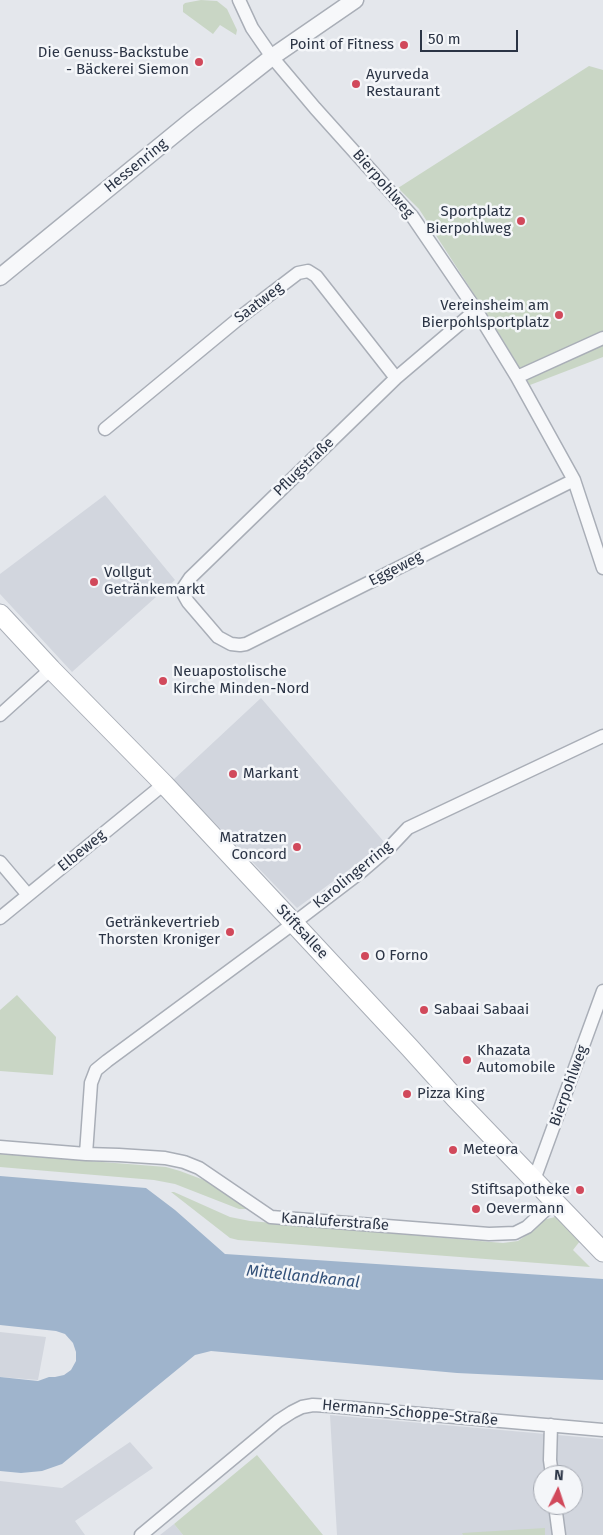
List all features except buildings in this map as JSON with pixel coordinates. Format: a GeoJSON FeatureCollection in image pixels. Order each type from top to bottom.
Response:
{"type":"FeatureCollection","features":[{"type":"Feature","properties":{"kind":"main road","name":"Stiftsallee"},"geometry":{"type":"LineString","coordinates":[[0,614],[164,784],[455,1098],[603,1252]]}},
{"type":"Feature","properties":{"kind":"street","name":"Bierpohlweg"},"geometry":{"type":"LineString","coordinates":[[239,0],[252,28],[272,57],[412,216],[476,310],[517,377],[574,480],[603,568]]}},
{"type":"Feature","properties":{"kind":"street","name":"Hessenring"},"geometry":{"type":"LineString","coordinates":[[0,277],[272,57],[355,0]]}},
{"type":"Feature","properties":{"kind":"street","name":"Saatweg"},"geometry":{"type":"LineString","coordinates":[[106,428],[243,315],[298,273],[308,271],[316,276],[396,378]]}},
{"type":"Feature","properties":{"kind":"street","name":"Pflugstraße"},"geometry":{"type":"LineString","coordinates":[[218,637],[188,602],[184,595],[186,582],[396,378],[476,310]]}},
{"type":"Feature","properties":{"kind":"street"},"geometry":{"type":"LineString","coordinates":[[517,377],[603,338]]}},
{"type":"Feature","properties":{"kind":"street","name":"Eggeweg"},"geometry":{"type":"LineString","coordinates":[[218,637],[231,644],[246,644],[574,480]]}},
{"type":"Feature","properties":{"kind":"street"},"geometry":{"type":"LineString","coordinates":[[0,715],[51,669]]}},
{"type":"Feature","properties":{"kind":"street","name":"Karolingerring"},"geometry":{"type":"LineString","coordinates":[[86,1154],[91,1083],[96,1070],[362,871],[391,846],[408,828],[603,736]]}},
{"type":"Feature","properties":{"kind":"street","name":"Elbeweg"},"geometry":{"type":"LineString","coordinates":[[0,918],[164,784]]}},
{"type":"Feature","properties":{"kind":"street"},"geometry":{"type":"LineString","coordinates":[[0,862],[28,895]]}},
{"type":"Feature","properties":{"kind":"street","name":"Bierpohlweg"},"geometry":{"type":"LineString","coordinates":[[534,1180],[603,991]]}},
{"type":"Feature","properties":{"kind":"street","name":"Kanaluferstraße"},"geometry":{"type":"LineString","coordinates":[[0,1147],[165,1158],[199,1168],[271,1217],[489,1234],[515,1233],[527,1226],[555,1200]]}},
{"type":"Feature","properties":{"kind":"street","name":"Hermann-Schoppe-Straße"},"geometry":{"type":"LineString","coordinates":[[141,1535],[278,1421],[302,1407],[313,1405],[330,1406],[603,1430]]}},
{"type":"Feature","properties":{"kind":"street"},"geometry":{"type":"LineString","coordinates":[[551,1425],[551,1465]]}},
{"type":"Feature","properties":{"kind":"street"},"geometry":{"type":"LineString","coordinates":[[556,1515],[559,1535]]}},
{"type":"Feature","properties":{"kind":"shaded area"},"geometry":{"type":"Polygon","coordinates":[[[105,495],[175,580],[72,672],[0,594],[0,574],[105,495]]]}},
{"type":"Feature","properties":{"kind":"shaded area"},"geometry":{"type":"Polygon","coordinates":[[[261,698],[385,843],[297,908],[173,780],[261,698]]]}},
{"type":"Feature","properties":{"kind":"shaded area"},"geometry":{"type":"Polygon","coordinates":[[[0,1332],[46,1337],[38,1380],[0,1377],[0,1332]]]}},
{"type":"Feature","properties":{"kind":"shaded area"},"geometry":{"type":"Polygon","coordinates":[[[330,1415],[603,1439],[603,1535],[337,1535],[330,1415]]]}},
{"type":"Feature","properties":{"kind":"shaded area"},"geometry":{"type":"Polygon","coordinates":[[[130,1442],[153,1468],[75,1521],[85,1535],[0,1535],[0,1481],[62,1488],[130,1442]]]}},
{"type":"Feature","properties":{"kind":"shaded area"},"geometry":{"type":"Polygon","coordinates":[[[174,1524],[183,1535],[160,1535],[174,1524]]]}},
{"type":"Feature","properties":{"kind":"green space"},"geometry":{"type":"Polygon","coordinates":[[[201,0],[217,1],[227,9],[237,30],[236,35],[220,25],[213,34],[183,12],[183,5],[185,3],[201,0]]]}},
{"type":"Feature","properties":{"kind":"green space","name":"Sportplatz Bierpohlweg"},"geometry":{"type":"Polygon","coordinates":[[[589,66],[603,70],[603,357],[530,385],[419,209],[398,188],[589,66]]]}},
{"type":"Feature","properties":{"kind":"green space"},"geometry":{"type":"Polygon","coordinates":[[[17,995],[56,1037],[53,1075],[0,1071],[0,1010],[17,995]]]}},
{"type":"Feature","properties":{"kind":"green space"},"geometry":{"type":"Polygon","coordinates":[[[0,1154],[166,1167],[204,1180],[248,1209],[239,1209],[175,1184],[154,1180],[0,1167],[0,1154]]]}},
{"type":"Feature","properties":{"kind":"green space"},"geometry":{"type":"Polygon","coordinates":[[[171,1192],[230,1217],[250,1221],[503,1243],[518,1241],[543,1220],[555,1217],[567,1225],[580,1241],[573,1250],[590,1267],[238,1240],[230,1238],[171,1192]]]}},
{"type":"Feature","properties":{"kind":"green space"},"geometry":{"type":"Polygon","coordinates":[[[257,1455],[323,1535],[183,1535],[174,1524],[257,1455]]]}},
{"type":"Feature","properties":{"kind":"green space"},"geometry":{"type":"Polygon","coordinates":[[[545,1528],[545,1535],[463,1535],[462,1533],[545,1528]]]}},
{"type":"Feature","properties":{"kind":"water","name":"Mittellandkanal"},"geometry":{"type":"Polygon","coordinates":[[[0,1176],[146,1188],[175,1210],[225,1254],[603,1279],[603,1380],[457,1373],[211,1351],[195,1355],[62,1464],[42,1471],[21,1473],[0,1471],[0,1377],[38,1381],[64,1375],[71,1370],[76,1361],[76,1352],[73,1343],[65,1334],[56,1331],[0,1325],[0,1176]]]}},
{"type":"Feature","properties":{"kind":"place","name":"Point of Fitness"},"geometry":{"type":"Point","coordinates":[404,45]}},
{"type":"Feature","properties":{"kind":"place","name":"Die Genuss-Backstube - Bäckerei Siemon"},"geometry":{"type":"Point","coordinates":[199,62]}},
{"type":"Feature","properties":{"kind":"place","name":"Ayurveda Restaurant"},"geometry":{"type":"Point","coordinates":[356,84]}},
{"type":"Feature","properties":{"kind":"place","name":"Sportplatz Bierpohlweg"},"geometry":{"type":"Point","coordinates":[521,221]}},
{"type":"Feature","properties":{"kind":"place","name":"Vereinsheim am Bierpohlsportplatz"},"geometry":{"type":"Point","coordinates":[559,315]}},
{"type":"Feature","properties":{"kind":"place","name":"Vollgut Getränkemarkt"},"geometry":{"type":"Point","coordinates":[94,582]}},
{"type":"Feature","properties":{"kind":"place","name":"Neuapostolische Kirche Minden-Nord"},"geometry":{"type":"Point","coordinates":[163,681]}},
{"type":"Feature","properties":{"kind":"place","name":"Markant"},"geometry":{"type":"Point","coordinates":[233,774]}},
{"type":"Feature","properties":{"kind":"place","name":"Matratzen Concord"},"geometry":{"type":"Point","coordinates":[297,847]}},
{"type":"Feature","properties":{"kind":"place","name":"Getränkevertrieb Thorsten Kroniger"},"geometry":{"type":"Point","coordinates":[230,932]}},
{"type":"Feature","properties":{"kind":"place","name":"O Forno"},"geometry":{"type":"Point","coordinates":[365,956]}},
{"type":"Feature","properties":{"kind":"place","name":"Sabaai Sabaai"},"geometry":{"type":"Point","coordinates":[424,1010]}},
{"type":"Feature","properties":{"kind":"place","name":"Khazata Automobile"},"geometry":{"type":"Point","coordinates":[467,1060]}},
{"type":"Feature","properties":{"kind":"place","name":"Pizza King"},"geometry":{"type":"Point","coordinates":[407,1094]}},
{"type":"Feature","properties":{"kind":"place","name":"Meteora"},"geometry":{"type":"Point","coordinates":[453,1150]}},
{"type":"Feature","properties":{"kind":"place","name":"Stiftsapotheke"},"geometry":{"type":"Point","coordinates":[580,1190]}},
{"type":"Feature","properties":{"kind":"place","name":"Oevermann"},"geometry":{"type":"Point","coordinates":[476,1209]}}]}
